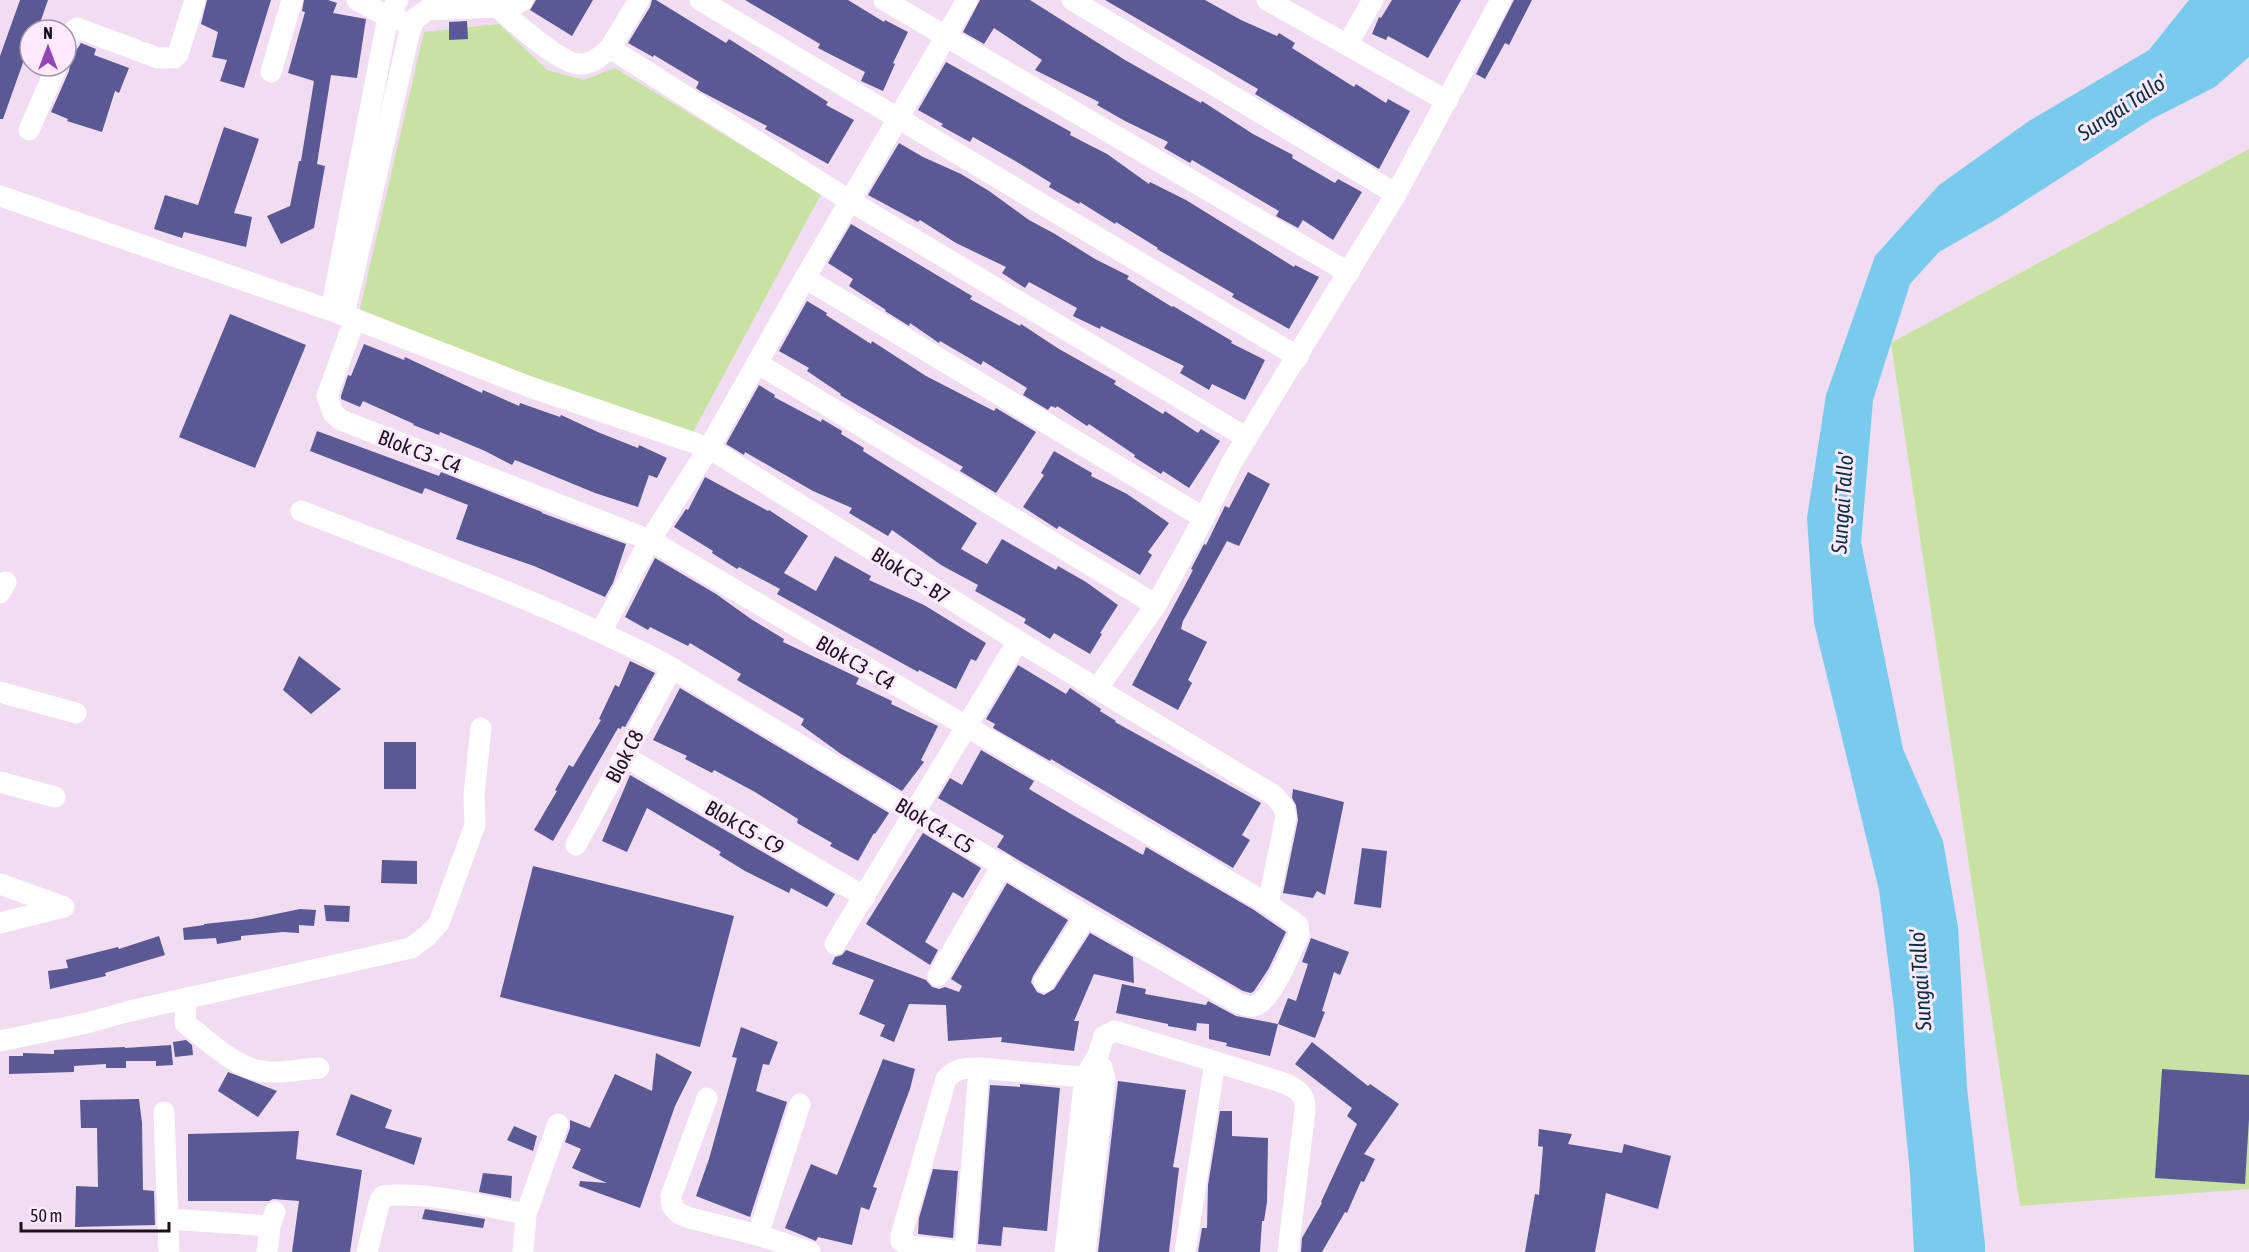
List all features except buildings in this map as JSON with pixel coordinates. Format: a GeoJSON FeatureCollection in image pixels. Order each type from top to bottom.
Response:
{"type":"FeatureCollection","features":[{"type":"Feature","properties":{"kind":"street"},"geometry":{"type":"LineString","coordinates":[[78,28],[158,58],[174,58],[178,54],[195,0]]}},
{"type":"Feature","properties":{"kind":"street"},"geometry":{"type":"LineString","coordinates":[[271,72],[292,0]]}},
{"type":"Feature","properties":{"kind":"street"},"geometry":{"type":"LineString","coordinates":[[357,0],[414,13],[427,10],[514,5],[524,0]]}},
{"type":"Feature","properties":{"kind":"street"},"geometry":{"type":"LineString","coordinates":[[497,7],[544,46],[567,61],[580,65],[591,63],[610,48],[639,0]]}},
{"type":"Feature","properties":{"kind":"street"},"geometry":{"type":"LineString","coordinates":[[700,0],[1298,357]]}},
{"type":"Feature","properties":{"kind":"street"},"geometry":{"type":"LineString","coordinates":[[884,0],[1349,273]]}},
{"type":"Feature","properties":{"kind":"street"},"geometry":{"type":"LineString","coordinates":[[601,632],[650,540],[709,448],[944,36],[967,0]]}},
{"type":"Feature","properties":{"kind":"street"},"geometry":{"type":"LineString","coordinates":[[1072,0],[1396,194]]}},
{"type":"Feature","properties":{"kind":"street"},"geometry":{"type":"LineString","coordinates":[[1267,0],[1447,101]]}},
{"type":"Feature","properties":{"kind":"street"},"geometry":{"type":"LineString","coordinates":[[1347,45],[1373,0]]}},
{"type":"Feature","properties":{"kind":"street"},"geometry":{"type":"LineString","coordinates":[[1106,694],[1247,438],[1396,194],[1501,0]]}},
{"type":"Feature","properties":{"kind":"street"},"geometry":{"type":"LineString","coordinates":[[343,315],[393,8]]}},
{"type":"Feature","properties":{"kind":"street"},"geometry":{"type":"LineString","coordinates":[[343,315],[414,13]]}},
{"type":"Feature","properties":{"kind":"street"},"geometry":{"type":"LineString","coordinates":[[610,48],[850,201],[1247,438]]}},
{"type":"Feature","properties":{"kind":"street"},"geometry":{"type":"LineString","coordinates":[[29,130],[52,78]]}},
{"type":"Feature","properties":{"kind":"street","name":"Blok C3 - B7"},"geometry":{"type":"LineString","coordinates":[[0,196],[343,315],[530,387],[709,448],[1018,641],[1275,796],[1284,808],[1286,817],[1268,904]]}},
{"type":"Feature","properties":{"kind":"street"},"geometry":{"type":"LineString","coordinates":[[805,278],[1204,518]]}},
{"type":"Feature","properties":{"kind":"street","name":"Blok C3 - C4"},"geometry":{"type":"LineString","coordinates":[[343,315],[327,396],[333,413],[341,420],[650,540],[1268,904],[1298,925],[1299,935],[1268,995]]}},
{"type":"Feature","properties":{"kind":"street"},"geometry":{"type":"LineString","coordinates":[[758,363],[1156,605]]}},
{"type":"Feature","properties":{"kind":"street","name":"Blok C4 - C5"},"geometry":{"type":"LineString","coordinates":[[301,511],[601,632],[672,668],[1003,864],[1086,916],[1238,1003],[1249,1006],[1258,1005],[1268,995]]}},
{"type":"Feature","properties":{"kind":"street"},"geometry":{"type":"LineString","coordinates":[[835,944],[1018,641]]}},
{"type":"Feature","properties":{"kind":"street","name":"Blok C8"},"geometry":{"type":"LineString","coordinates":[[576,845],[672,668]]}},
{"type":"Feature","properties":{"kind":"street"},"geometry":{"type":"LineString","coordinates":[[0,692],[76,713]]}},
{"type":"Feature","properties":{"kind":"street"},"geometry":{"type":"LineString","coordinates":[[0,1041],[411,948],[439,923],[476,825],[474,795],[481,728]]}},
{"type":"Feature","properties":{"kind":"street","name":"Blok C5 - C9"},"geometry":{"type":"LineString","coordinates":[[624,756],[865,897]]}},
{"type":"Feature","properties":{"kind":"street"},"geometry":{"type":"LineString","coordinates":[[0,783],[56,797]]}},
{"type":"Feature","properties":{"kind":"street"},"geometry":{"type":"LineString","coordinates":[[938,976],[1003,864]]}},
{"type":"Feature","properties":{"kind":"street"},"geometry":{"type":"LineString","coordinates":[[0,884],[64,907],[0,922]]}},
{"type":"Feature","properties":{"kind":"street"},"geometry":{"type":"LineString","coordinates":[[1044,982],[1086,916]]}},
{"type":"Feature","properties":{"kind":"street"},"geometry":{"type":"LineString","coordinates":[[186,998],[185,1023],[207,1041],[249,1068],[270,1072],[319,1068]]}},
{"type":"Feature","properties":{"kind":"street"},"geometry":{"type":"LineString","coordinates":[[1065,1252],[1098,1055],[1104,1036],[1115,1031],[1281,1082],[1301,1093],[1305,1099],[1288,1252]]}},
{"type":"Feature","properties":{"kind":"street"},"geometry":{"type":"LineString","coordinates":[[1185,1252],[1215,1062]]}},
{"type":"Feature","properties":{"kind":"street"},"geometry":{"type":"LineString","coordinates":[[961,1252],[910,1246],[901,1241],[946,1079],[951,1073],[962,1068],[1095,1078]]}},
{"type":"Feature","properties":{"kind":"street"},"geometry":{"type":"LineString","coordinates":[[965,1252],[979,1068]]}},
{"type":"Feature","properties":{"kind":"street"},"geometry":{"type":"LineString","coordinates":[[1085,1252],[1095,1078]]}},
{"type":"Feature","properties":{"kind":"street"},"geometry":{"type":"LineString","coordinates":[[707,1098],[671,1196],[672,1206],[678,1213],[690,1218],[810,1252]]}},
{"type":"Feature","properties":{"kind":"street"},"geometry":{"type":"LineString","coordinates":[[758,1236],[800,1104]]}},
{"type":"Feature","properties":{"kind":"street"},"geometry":{"type":"LineString","coordinates":[[164,1112],[170,1252]]}},
{"type":"Feature","properties":{"kind":"street"},"geometry":{"type":"LineString","coordinates":[[523,1252],[526,1214],[558,1124]]}},
{"type":"Feature","properties":{"kind":"street"},"geometry":{"type":"LineString","coordinates":[[367,1252],[383,1196],[410,1196],[456,1201],[526,1214]]}},
{"type":"Feature","properties":{"kind":"street"},"geometry":{"type":"LineString","coordinates":[[169,1219],[272,1219],[267,1252]]}},
{"type":"Feature","properties":{"kind":"green space"},"geometry":{"type":"Polygon","coordinates":[[[499,24],[547,70],[584,80],[615,68],[821,194],[693,432],[556,388],[360,309],[424,32],[499,24]]]}},
{"type":"Feature","properties":{"kind":"green space"},"geometry":{"type":"Polygon","coordinates":[[[2249,149],[2249,1189],[2020,1206],[1891,343],[2249,149]]]}},
{"type":"Feature","properties":{"kind":"water","name":"Sungai Tallo'"},"geometry":{"type":"Polygon","coordinates":[[[2189,0],[2249,0],[2249,57],[2215,87],[2152,119],[1995,220],[1939,252],[1910,284],[1873,400],[1861,542],[1903,749],[1943,841],[1958,927],[1967,1088],[1985,1245],[1985,1252],[1914,1252],[1910,1174],[1894,1008],[1879,890],[1814,623],[1807,518],[1826,395],[1875,256],[1939,185],[2029,121],[2149,50],[2189,0]]]}}]}
